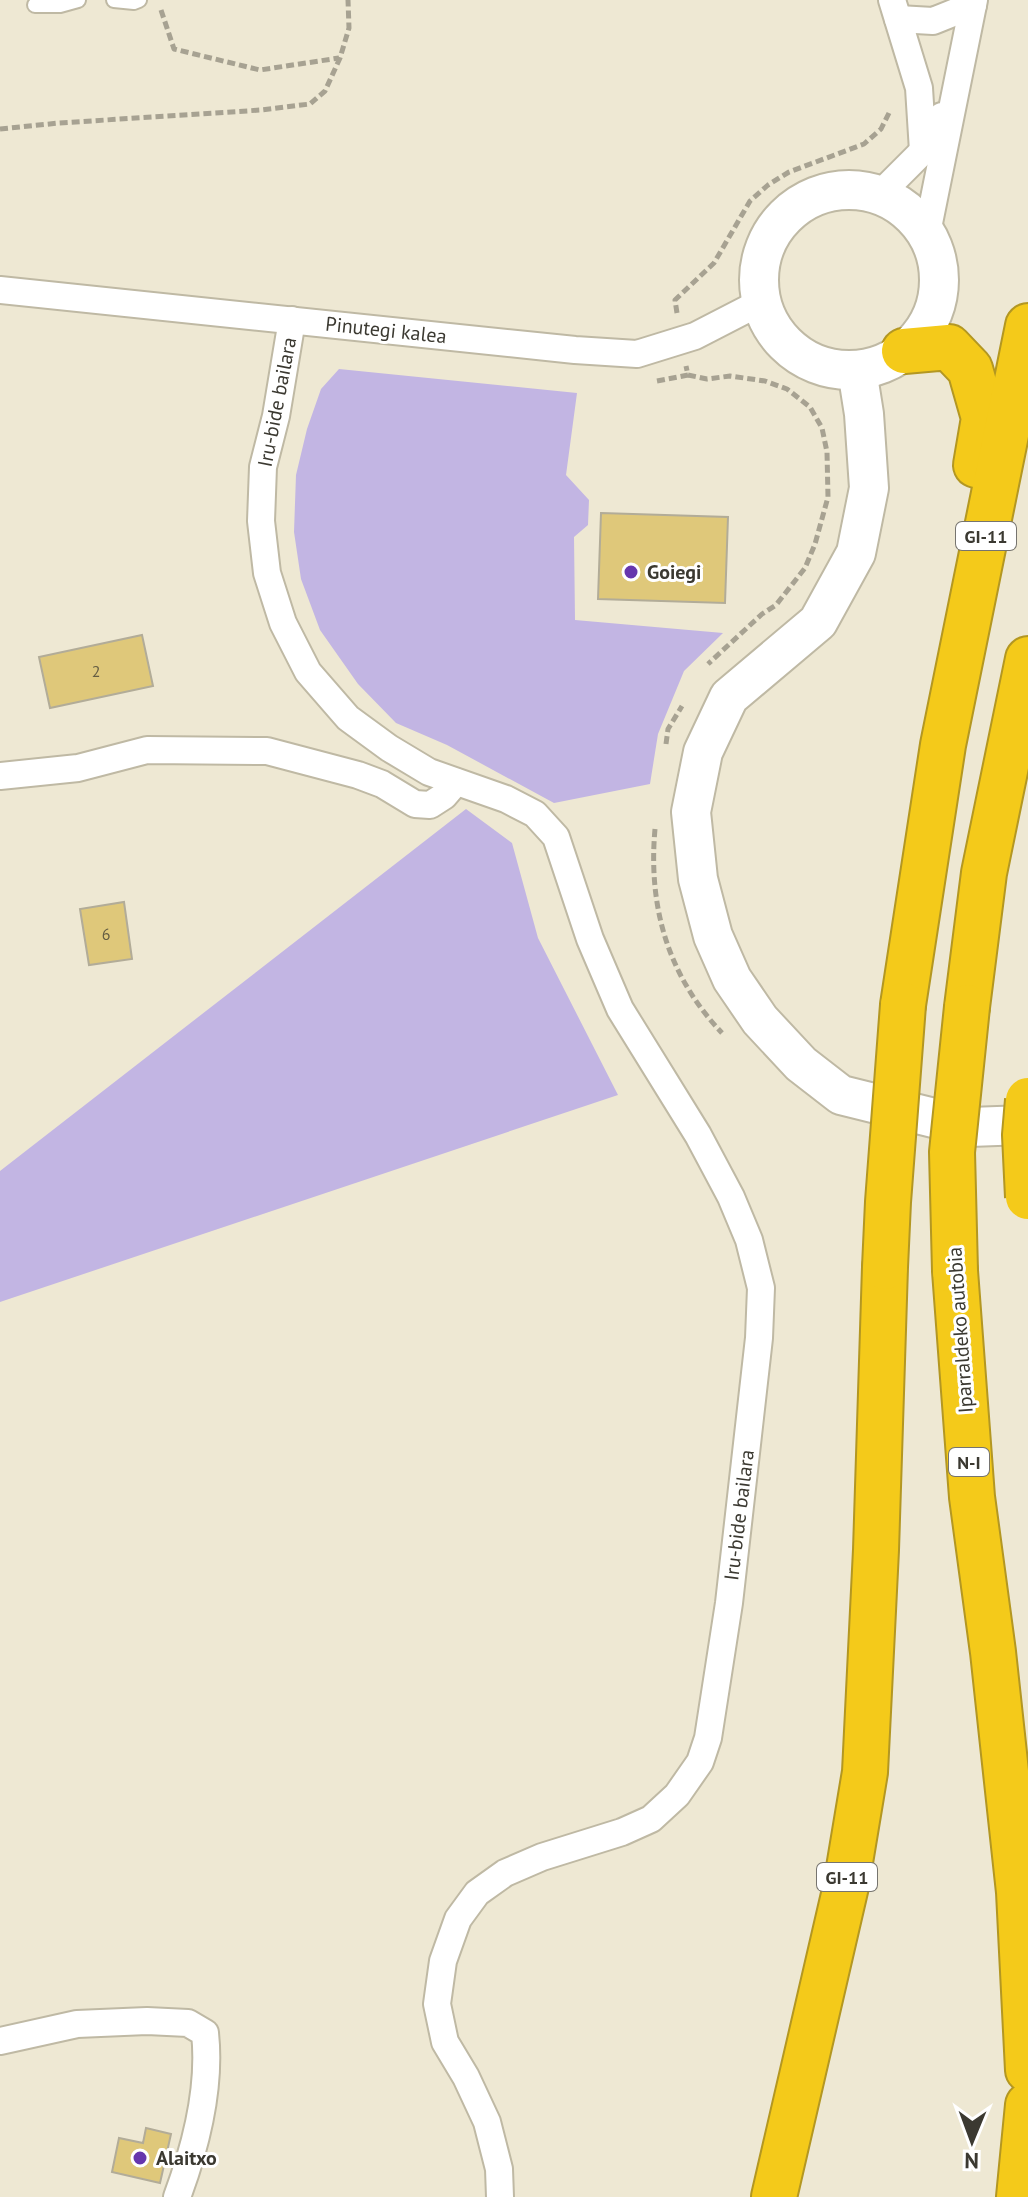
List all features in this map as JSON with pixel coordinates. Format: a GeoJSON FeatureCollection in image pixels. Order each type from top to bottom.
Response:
{"type":"FeatureCollection","features":[{"type":"Feature","properties":{"kind":"highway","name":"GI-11"},"geometry":{"type":"LineString","coordinates":[[774,2197],[846,1886],[865,1772],[888,1202],[903,1005],[943,745],[1028,326]]}},
{"type":"Feature","properties":{"kind":"highway"},"geometry":{"type":"LineString","coordinates":[[904,351],[949,347],[970,369],[984,418],[938,683],[943,745]]}},
{"type":"Feature","properties":{"kind":"highway","name":"Iparraldeko autobia"},"geometry":{"type":"LineString","coordinates":[[1028,659],[984,873],[952,1152],[955,1271],[972,1497],[993,1652],[1019,1892],[1028,2070]]}},
{"type":"Feature","properties":{"kind":"highway"},"geometry":{"type":"LineString","coordinates":[[1028,1100],[1025,1135],[1028,1197]]}},
{"type":"Feature","properties":{"kind":"highway"},"geometry":{"type":"LineString","coordinates":[[1019,2197],[1028,2105]]}},
{"type":"Feature","properties":{"kind":"main road"},"geometry":{"type":"LineString","coordinates":[[852,190],[879,195],[907,210],[927,233],[937,257],[940,283],[935,309],[923,332],[904,351],[882,364],[857,370],[831,369],[807,360],[787,345],[771,326],[761,302],[759,274],[764,248],[778,224],[799,205],[824,193],[852,190]]}},
{"type":"Feature","properties":{"kind":"main road"},"geometry":{"type":"LineString","coordinates":[[857,370],[864,414],[869,488],[856,553],[818,622],[729,697],[703,752],[691,812],[698,879],[713,936],[732,979],[760,1020],[801,1064],[841,1095],[970,1127],[1028,1125]]}},
{"type":"Feature","properties":{"kind":"street"},"geometry":{"type":"LineString","coordinates":[[895,10],[933,21],[973,2]]}},
{"type":"Feature","properties":{"kind":"street"},"geometry":{"type":"LineString","coordinates":[[879,195],[923,151],[945,110],[973,2]]}},
{"type":"Feature","properties":{"kind":"street"},"geometry":{"type":"LineString","coordinates":[[927,233],[973,2]]}},
{"type":"Feature","properties":{"kind":"street"},"geometry":{"type":"LineString","coordinates":[[895,10],[919,88],[923,151]]}},
{"type":"Feature","properties":{"kind":"street","name":"Pinutegi kalea"},"geometry":{"type":"LineString","coordinates":[[0,290],[637,354],[695,336],[761,302]]}},
{"type":"Feature","properties":{"kind":"street","name":"Iru-bide bailara"},"geometry":{"type":"LineString","coordinates":[[292,320],[276,416],[263,467],[261,521],[267,573],[283,623],[308,672],[348,718],[429,772],[506,799],[535,814],[556,837],[590,939],[620,1009],[698,1135],[731,1197],[749,1240],[761,1288],[759,1338],[729,1603],[708,1738],[700,1762],[677,1795],[651,1819],[622,1832],[542,1857],[505,1873],[477,1893],[458,1919],[443,1961],[437,2004],[445,2042],[487,2122],[499,2169],[500,2197]]}},
{"type":"Feature","properties":{"kind":"street"},"geometry":{"type":"LineString","coordinates":[[0,776],[78,768],[147,750],[267,751],[358,775],[382,784],[415,804],[430,805],[444,796],[456,782]]}},
{"type":"Feature","properties":{"kind":"street"},"geometry":{"type":"LineString","coordinates":[[0,2041],[77,2024],[147,2021],[188,2023],[205,2033],[207,2059],[204,2089],[192,2157],[177,2197]]}},
{"type":"Feature","properties":{"kind":"lane"},"geometry":{"type":"LineString","coordinates":[[35,5],[60,5],[78,0]]}},
{"type":"Feature","properties":{"kind":"lane"},"geometry":{"type":"LineString","coordinates":[[114,0],[139,0]]}},
{"type":"Feature","properties":{"kind":"path"},"geometry":{"type":"LineString","coordinates":[[157,0],[174,49],[260,70],[340,58]]}},
{"type":"Feature","properties":{"kind":"path"},"geometry":{"type":"LineString","coordinates":[[0,129],[310,104],[325,91],[340,58],[349,28],[348,0]]}},
{"type":"Feature","properties":{"kind":"path"},"geometry":{"type":"LineString","coordinates":[[688,375],[675,300],[714,263],[750,201],[789,172],[864,144],[881,129],[890,109]]}},
{"type":"Feature","properties":{"kind":"path"},"geometry":{"type":"LineString","coordinates":[[647,380],[661,381],[688,375],[707,379],[730,376],[765,381],[787,389],[810,407],[822,428],[827,452],[828,497],[805,568],[776,605],[762,614],[706,666]]}},
{"type":"Feature","properties":{"kind":"path"},"geometry":{"type":"LineString","coordinates":[[664,756],[668,729],[684,704]]}},
{"type":"Feature","properties":{"kind":"shaded area"},"geometry":{"type":"Polygon","coordinates":[[[339,369],[577,393],[566,475],[589,500],[588,525],[574,537],[575,620],[723,633],[684,671],[658,734],[650,784],[554,803],[447,745],[396,723],[358,684],[320,630],[301,579],[294,532],[296,475],[307,429],[321,389],[339,369]]]}},
{"type":"Feature","properties":{"kind":"shaded area"},"geometry":{"type":"Polygon","coordinates":[[[466,809],[512,843],[538,938],[618,1095],[0,1302],[0,1171],[466,809]]]}},
{"type":"Feature","properties":{"kind":"building"},"geometry":{"type":"Polygon","coordinates":[[[601,513],[728,517],[725,603],[598,599],[601,513]]]}},
{"type":"Feature","properties":{"kind":"building"},"geometry":{"type":"Polygon","coordinates":[[[142,635],[153,686],[50,708],[39,657],[142,635]]]}},
{"type":"Feature","properties":{"kind":"building"},"geometry":{"type":"Polygon","coordinates":[[[124,902],[132,959],[89,965],[80,909],[124,902]]]}},
{"type":"Feature","properties":{"kind":"building","name":"Alaitxo"},"geometry":{"type":"Polygon","coordinates":[[[146,2128],[171,2134],[160,2183],[112,2172],[119,2138],[143,2143],[146,2128]]]}},
{"type":"Feature","properties":{"kind":"place","name":"Goiegi"},"geometry":{"type":"Point","coordinates":[631,572]}},
{"type":"Feature","properties":{"kind":"place","name":"Alaitxo"},"geometry":{"type":"Point","coordinates":[140,2158]}}]}
